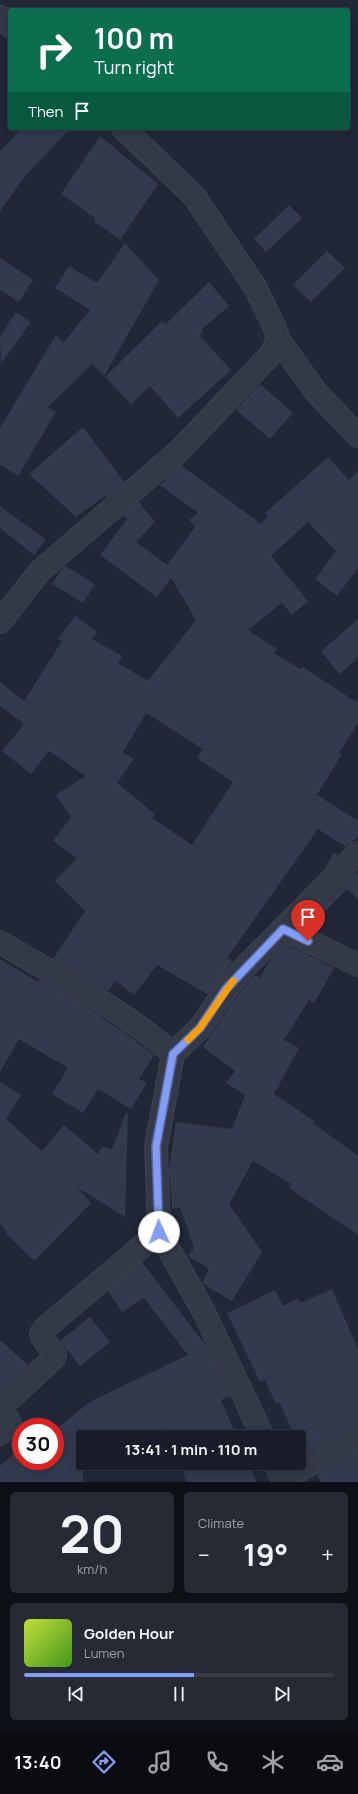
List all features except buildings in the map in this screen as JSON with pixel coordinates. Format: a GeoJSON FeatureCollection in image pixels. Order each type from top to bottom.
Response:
{"type":"FeatureCollection","features":[{"type":"Feature","properties":{"kind":"street"},"geometry":{"type":"LineString","coordinates":[[0,17],[8,24]]}},
{"type":"Feature","properties":{"kind":"street"},"geometry":{"type":"LineString","coordinates":[[125,130],[194,196],[255,287],[275,328],[278,339],[316,392],[358,436]]}},
{"type":"Feature","properties":{"kind":"street"},"geometry":{"type":"LineString","coordinates":[[0,622],[40,571],[179,451],[272,353],[278,339]]}},
{"type":"Feature","properties":{"kind":"street"},"geometry":{"type":"LineString","coordinates":[[260,1430],[204,1312],[159,1232],[156,1146],[173,1054],[200,1028],[226,989],[358,853]]}},
{"type":"Feature","properties":{"kind":"street"},"geometry":{"type":"LineString","coordinates":[[283,929],[358,965]]}},
{"type":"Feature","properties":{"kind":"street"},"geometry":{"type":"LineString","coordinates":[[0,942],[110,1008],[159,1041],[173,1054]]}},
{"type":"Feature","properties":{"kind":"street"},"geometry":{"type":"LineString","coordinates":[[0,1434],[10,1426],[10,1423],[0,1408],[54,1358],[55,1355],[53,1351],[42,1337],[44,1329],[159,1232]]}},
{"type":"Feature","properties":{"kind":"street"},"geometry":{"type":"LineString","coordinates":[[281,1475],[358,1436]]}},
{"type":"Feature","properties":{"kind":"slow traffic"},"geometry":{"type":"LineString","coordinates":[[188,1040],[200,1028],[233,981]]}},
{"type":"Feature","properties":{"kind":"route"},"geometry":{"type":"LineString","coordinates":[[159,1232],[156,1146],[173,1054],[200,1028],[226,989],[246,966],[283,929],[308,941]]}}]}
